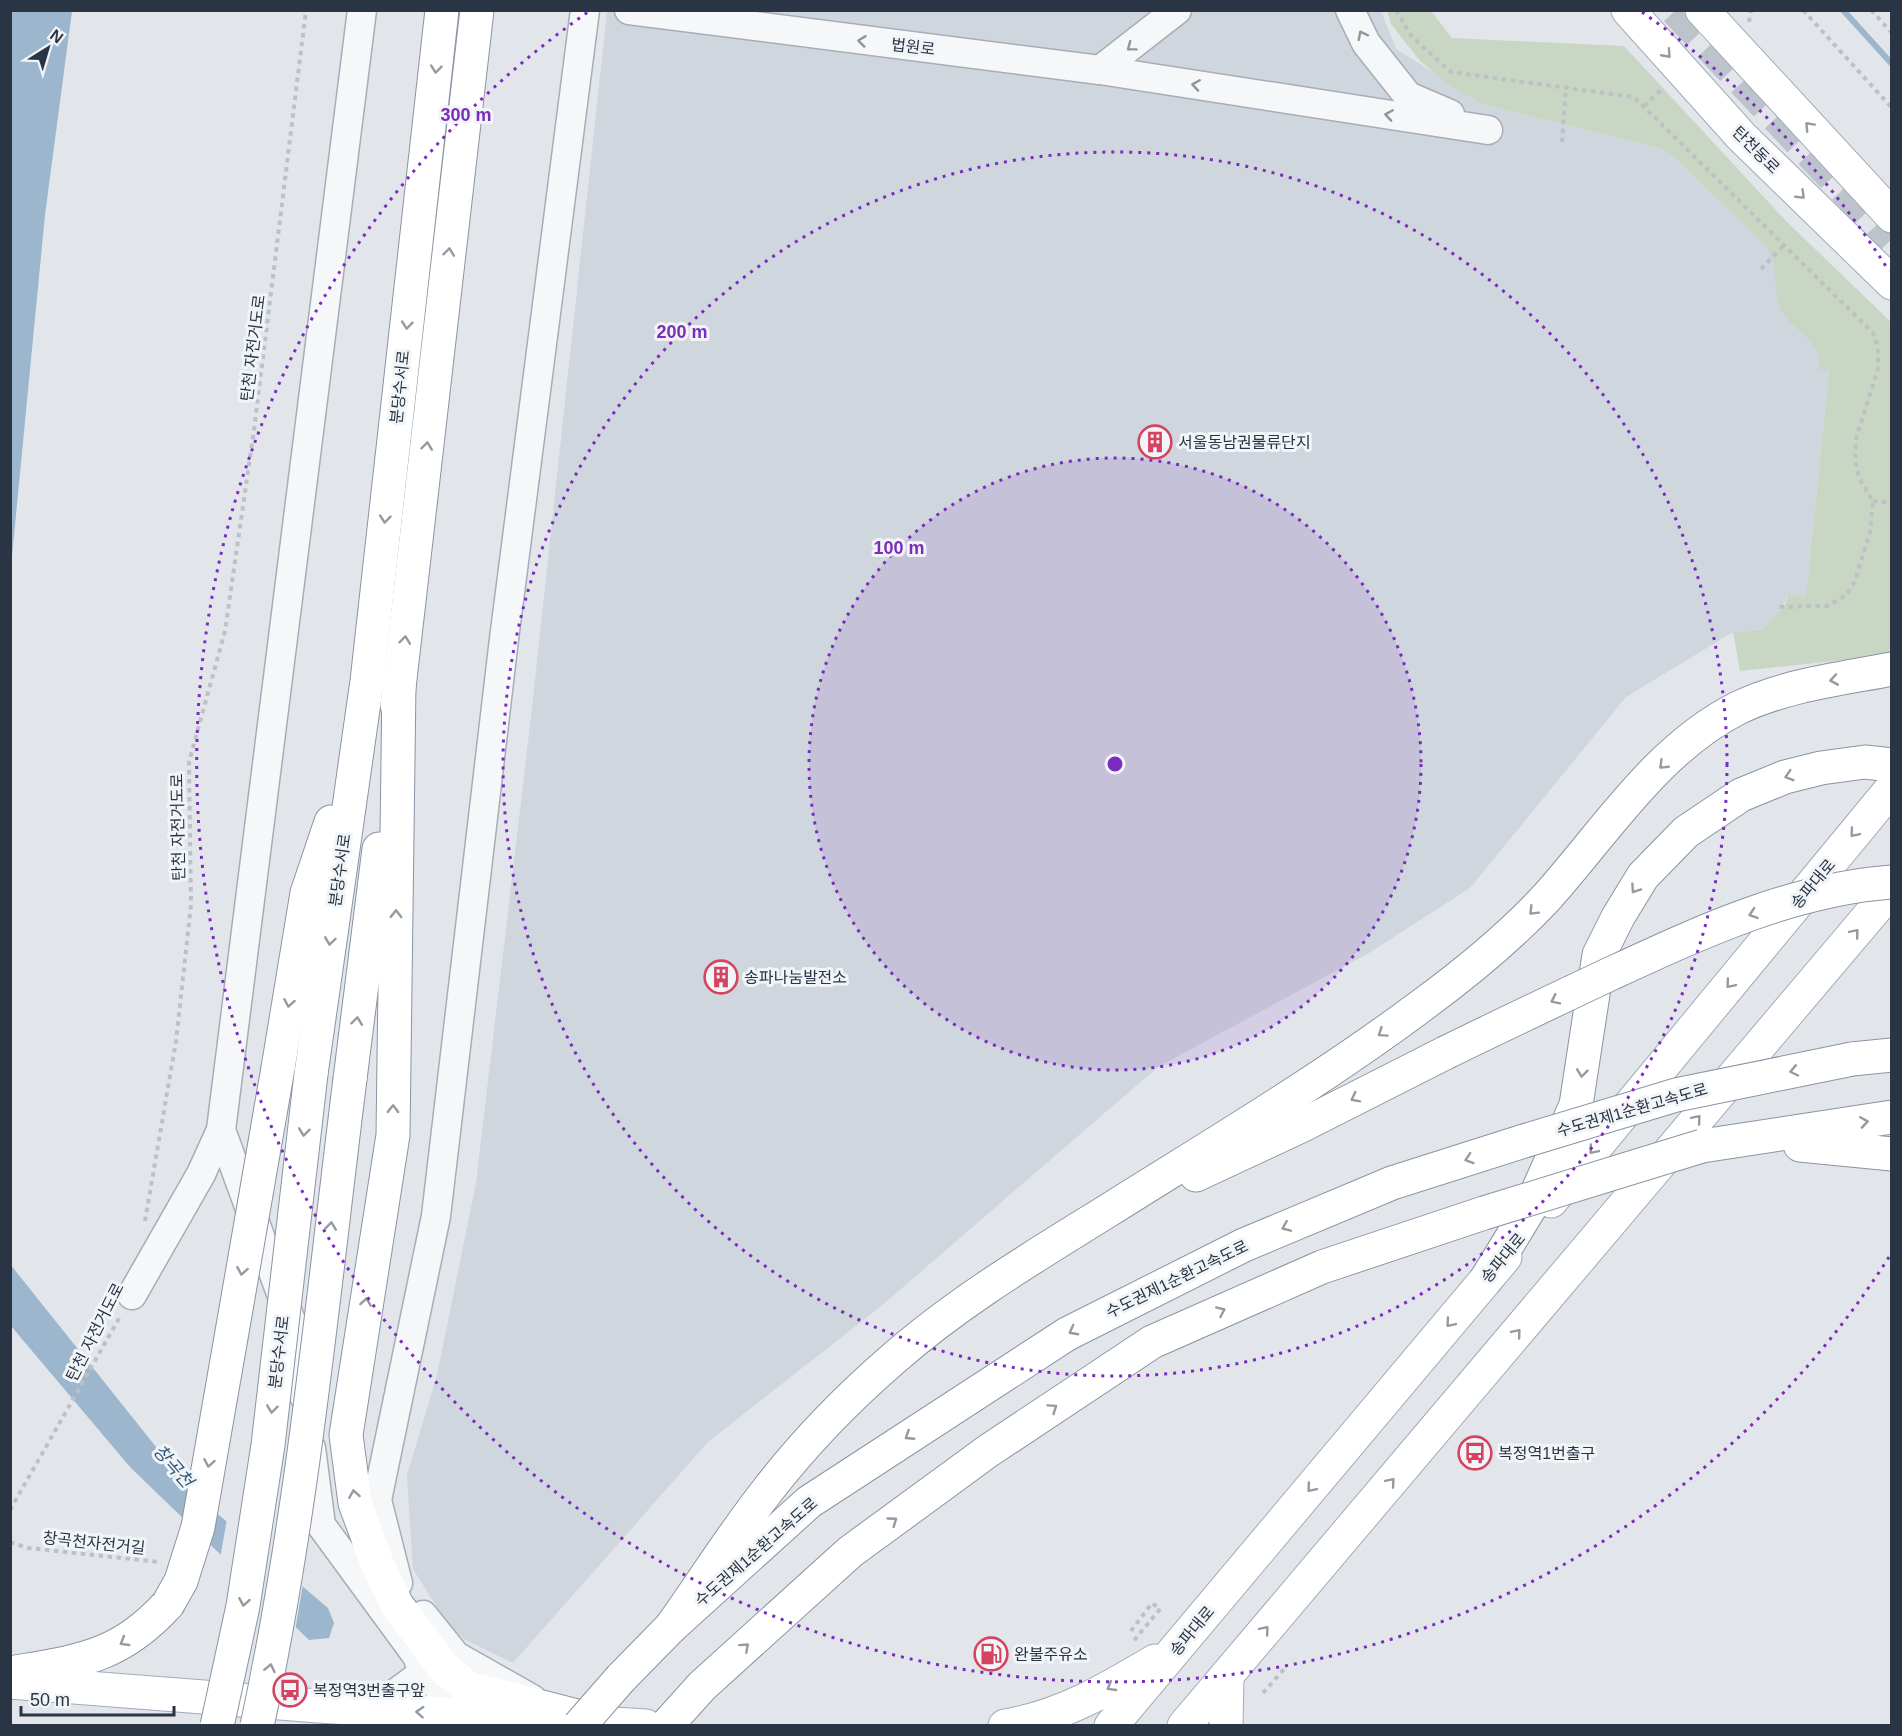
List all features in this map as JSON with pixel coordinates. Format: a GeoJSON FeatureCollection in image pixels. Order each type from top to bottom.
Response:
{"type":"FeatureCollection","features":[{"type":"Feature","properties":{"kind":"main road","name":"분당수서로"},"geometry":{"type":"LineString","coordinates":[[217,1725],[243,1606],[268,1445],[311,1074],[366,681],[442,10]]}},
{"type":"Feature","properties":{"kind":"main road","name":"분당수서로"},"geometry":{"type":"LineString","coordinates":[[257,1725],[274,1649],[302,1455],[399,684],[477,10]]}},
{"type":"Feature","properties":{"kind":"main road","name":"탄천동로"},"geometry":{"type":"LineString","coordinates":[[1628,10],[1741,136],[1892,283]]}},
{"type":"Feature","properties":{"kind":"main road"},"geometry":{"type":"LineString","coordinates":[[1702,10],[1892,216]]}},
{"type":"Feature","properties":{"kind":"main road"},"geometry":{"type":"LineString","coordinates":[[671,1627],[767,1490],[863,1386],[894,1358],[958,1308],[1351,1054],[1458,977],[1535,909],[1648,779],[1685,744],[1709,726],[1736,710],[1773,694],[1892,669]]}},
{"type":"Feature","properties":{"kind":"main road"},"geometry":{"type":"LineString","coordinates":[[10,1673],[86,1659],[124,1643],[148,1626],[168,1604],[182,1581],[198,1527],[307,893],[326,841],[366,681]]}},
{"type":"Feature","properties":{"kind":"main road"},"geometry":{"type":"LineString","coordinates":[[399,684],[393,1135],[345,1435],[355,1503],[376,1563],[397,1605],[444,1668],[468,1688],[547,1708],[594,1724]]}},
{"type":"Feature","properties":{"kind":"main road"},"geometry":{"type":"LineString","coordinates":[[1487,1278],[1531,1206],[1576,1105],[1599,955],[1638,884],[1672,843],[1726,803],[1785,777],[1846,764],[1892,765]]}},
{"type":"Feature","properties":{"kind":"main road","name":"송파대로"},"geometry":{"type":"LineString","coordinates":[[1111,1725],[1180,1646],[1487,1278],[1892,788]]}},
{"type":"Feature","properties":{"kind":"main road"},"geometry":{"type":"LineString","coordinates":[[1072,1233],[1304,1125],[1445,1053],[1659,951],[1716,927],[1815,895],[1854,886],[1892,882]]}},
{"type":"Feature","properties":{"kind":"main road"},"geometry":{"type":"LineString","coordinates":[[1184,1725],[1892,889]]}},
{"type":"Feature","properties":{"kind":"main road","name":"수도권제1순환고속도로"},"geometry":{"type":"LineString","coordinates":[[594,1724],[621,1678],[671,1627],[809,1502],[1067,1334],[1244,1245],[1392,1183],[1676,1095],[1851,1059],[1892,1055]]}},
{"type":"Feature","properties":{"kind":"main road"},"geometry":{"type":"LineString","coordinates":[[666,1725],[702,1686],[850,1552],[988,1452],[1152,1342],[1322,1267],[1484,1213],[1702,1146],[1892,1118]]}},
{"type":"Feature","properties":{"kind":"main road"},"geometry":{"type":"LineString","coordinates":[[1702,1146],[1810,1145],[1892,1154]]}},
{"type":"Feature","properties":{"kind":"main road"},"geometry":{"type":"LineString","coordinates":[[1005,1725],[1037,1719],[1092,1698],[1180,1646]]}},
{"type":"Feature","properties":{"kind":"main road"},"geometry":{"type":"LineString","coordinates":[[1226,1725],[1227,1675]]}},
{"type":"Feature","properties":{"kind":"main road"},"geometry":{"type":"LineString","coordinates":[[10,1682],[594,1724],[646,1725]]}},
{"type":"Feature","properties":{"kind":"street"},"geometry":{"type":"LineString","coordinates":[[127,1304],[201,1174],[221,1130],[362,10]]}},
{"type":"Feature","properties":{"kind":"street"},"geometry":{"type":"LineString","coordinates":[[547,1708],[456,1656],[398,1582],[377,1500],[436,1216],[504,639],[585,10]]}},
{"type":"Feature","properties":{"kind":"street","name":"법원로"},"geometry":{"type":"LineString","coordinates":[[629,10],[1100,70],[1488,130],[1408,96],[1366,43],[1350,10]]}},
{"type":"Feature","properties":{"kind":"street"},"geometry":{"type":"LineString","coordinates":[[1100,70],[1177,10]]}},
{"type":"Feature","properties":{"kind":"street"},"geometry":{"type":"LineString","coordinates":[[221,1130],[297,1337],[321,1525],[417,1656],[423,1673],[468,1715]]}},
{"type":"Feature","properties":{"kind":"street"},"geometry":{"type":"LineString","coordinates":[[374,1709],[423,1673]]}},
{"type":"Feature","properties":{"kind":"path","name":"탄천 자전거도로"},"geometry":{"type":"LineString","coordinates":[[143,1230],[176,1041],[190,904],[189,762],[225,631],[257,407],[306,10]]}},
{"type":"Feature","properties":{"kind":"path"},"geometry":{"type":"LineString","coordinates":[[1396,10],[1412,37],[1451,72],[1629,95],[1644,106],[1873,333],[1878,347],[1878,369],[1856,438],[1855,460],[1859,478],[1873,501],[1870,532],[1855,582],[1846,595],[1827,606],[1776,607]]}},
{"type":"Feature","properties":{"kind":"path"},"geometry":{"type":"LineString","coordinates":[[1803,10],[1892,108]]}},
{"type":"Feature","properties":{"kind":"path"},"geometry":{"type":"LineString","coordinates":[[1871,10],[1892,33]]}},
{"type":"Feature","properties":{"kind":"path"},"geometry":{"type":"LineString","coordinates":[[1644,106],[1668,83]]}},
{"type":"Feature","properties":{"kind":"path"},"geometry":{"type":"LineString","coordinates":[[1562,142],[1566,87]]}},
{"type":"Feature","properties":{"kind":"path"},"geometry":{"type":"LineString","coordinates":[[1761,269],[1785,244]]}},
{"type":"Feature","properties":{"kind":"path"},"geometry":{"type":"LineString","coordinates":[[1873,501],[1892,503]]}},
{"type":"Feature","properties":{"kind":"path","name":"탄천 자전거도로"},"geometry":{"type":"LineString","coordinates":[[10,1510],[127,1304]]}},
{"type":"Feature","properties":{"kind":"path","name":"창곡천자전거길"},"geometry":{"type":"LineString","coordinates":[[10,1542],[28,1548],[165,1563]]}},
{"type":"Feature","properties":{"kind":"path"},"geometry":{"type":"LineString","coordinates":[[1131,1631],[1152,1603]]}},
{"type":"Feature","properties":{"kind":"path"},"geometry":{"type":"LineString","coordinates":[[1263,1693],[1285,1668]]}},
{"type":"Feature","properties":{"kind":"shaded area"},"geometry":{"type":"Polygon","coordinates":[[[607,11],[1381,11],[1396,49],[1488,106],[1660,148],[1674,157],[1766,247],[1775,262],[1779,305],[1806,334],[1819,352],[1820,363],[1829,370],[1806,596],[1789,594],[1775,618],[1762,630],[1733,632],[1626,697],[1470,888],[1369,953],[1158,1067],[880,1307],[708,1442],[513,1663],[464,1639],[445,1620],[413,1569],[407,1475],[437,1375],[476,1183],[531,717],[607,11]]]}},
{"type":"Feature","properties":{"kind":"green space"},"geometry":{"type":"Polygon","coordinates":[[[1387,11],[1431,11],[1452,38],[1624,46],[1787,222],[1891,322],[1891,655],[1740,671],[1733,632],[1762,630],[1784,606],[1789,594],[1806,596],[1829,371],[1819,369],[1816,349],[1783,314],[1777,297],[1773,263],[1766,247],[1674,157],[1660,148],[1488,106],[1452,87],[1420,61],[1391,24],[1387,11]]]}},
{"type":"Feature","properties":{"kind":"water"},"geometry":{"type":"Polygon","coordinates":[[[11,10],[72,11],[45,215],[11,566],[11,10]]]}},
{"type":"Feature","properties":{"kind":"water"},"geometry":{"type":"Polygon","coordinates":[[[10,1264],[192,1492],[328,1608],[334,1623],[329,1638],[309,1640],[130,1467],[11,1326],[10,1264]]]}},
{"type":"Feature","properties":{"kind":"pier"},"geometry":{"type":"Polygon","coordinates":[[[227,1519],[303,1584],[295,1631],[220,1559],[227,1519]]]}},
{"type":"Feature","properties":{"kind":"waterway"},"geometry":{"type":"LineString","coordinates":[[1843,10],[1892,64]]}},
{"type":"Feature","properties":{"kind":"tunnel"},"geometry":{"type":"LineString","coordinates":[[1676,10],[1892,239]]}},
{"type":"Feature","properties":{"kind":"place","name":"서울동남권물류단지"},"geometry":{"type":"Point","coordinates":[1155,442]}},
{"type":"Feature","properties":{"kind":"place","name":"송파나눔발전소"},"geometry":{"type":"Point","coordinates":[721,977]}},
{"type":"Feature","properties":{"kind":"place","name":"복정역1번출구"},"geometry":{"type":"Point","coordinates":[1475,1453]}},
{"type":"Feature","properties":{"kind":"place","name":"완불주유소"},"geometry":{"type":"Point","coordinates":[991,1654]}},
{"type":"Feature","properties":{"kind":"place","name":"복정역3번출구앞"},"geometry":{"type":"Point","coordinates":[290,1690]}},
{"type":"Feature","properties":{"kind":"water label","name":"창곡천"},"geometry":{"type":"Point","coordinates":[173,1466]}}]}
